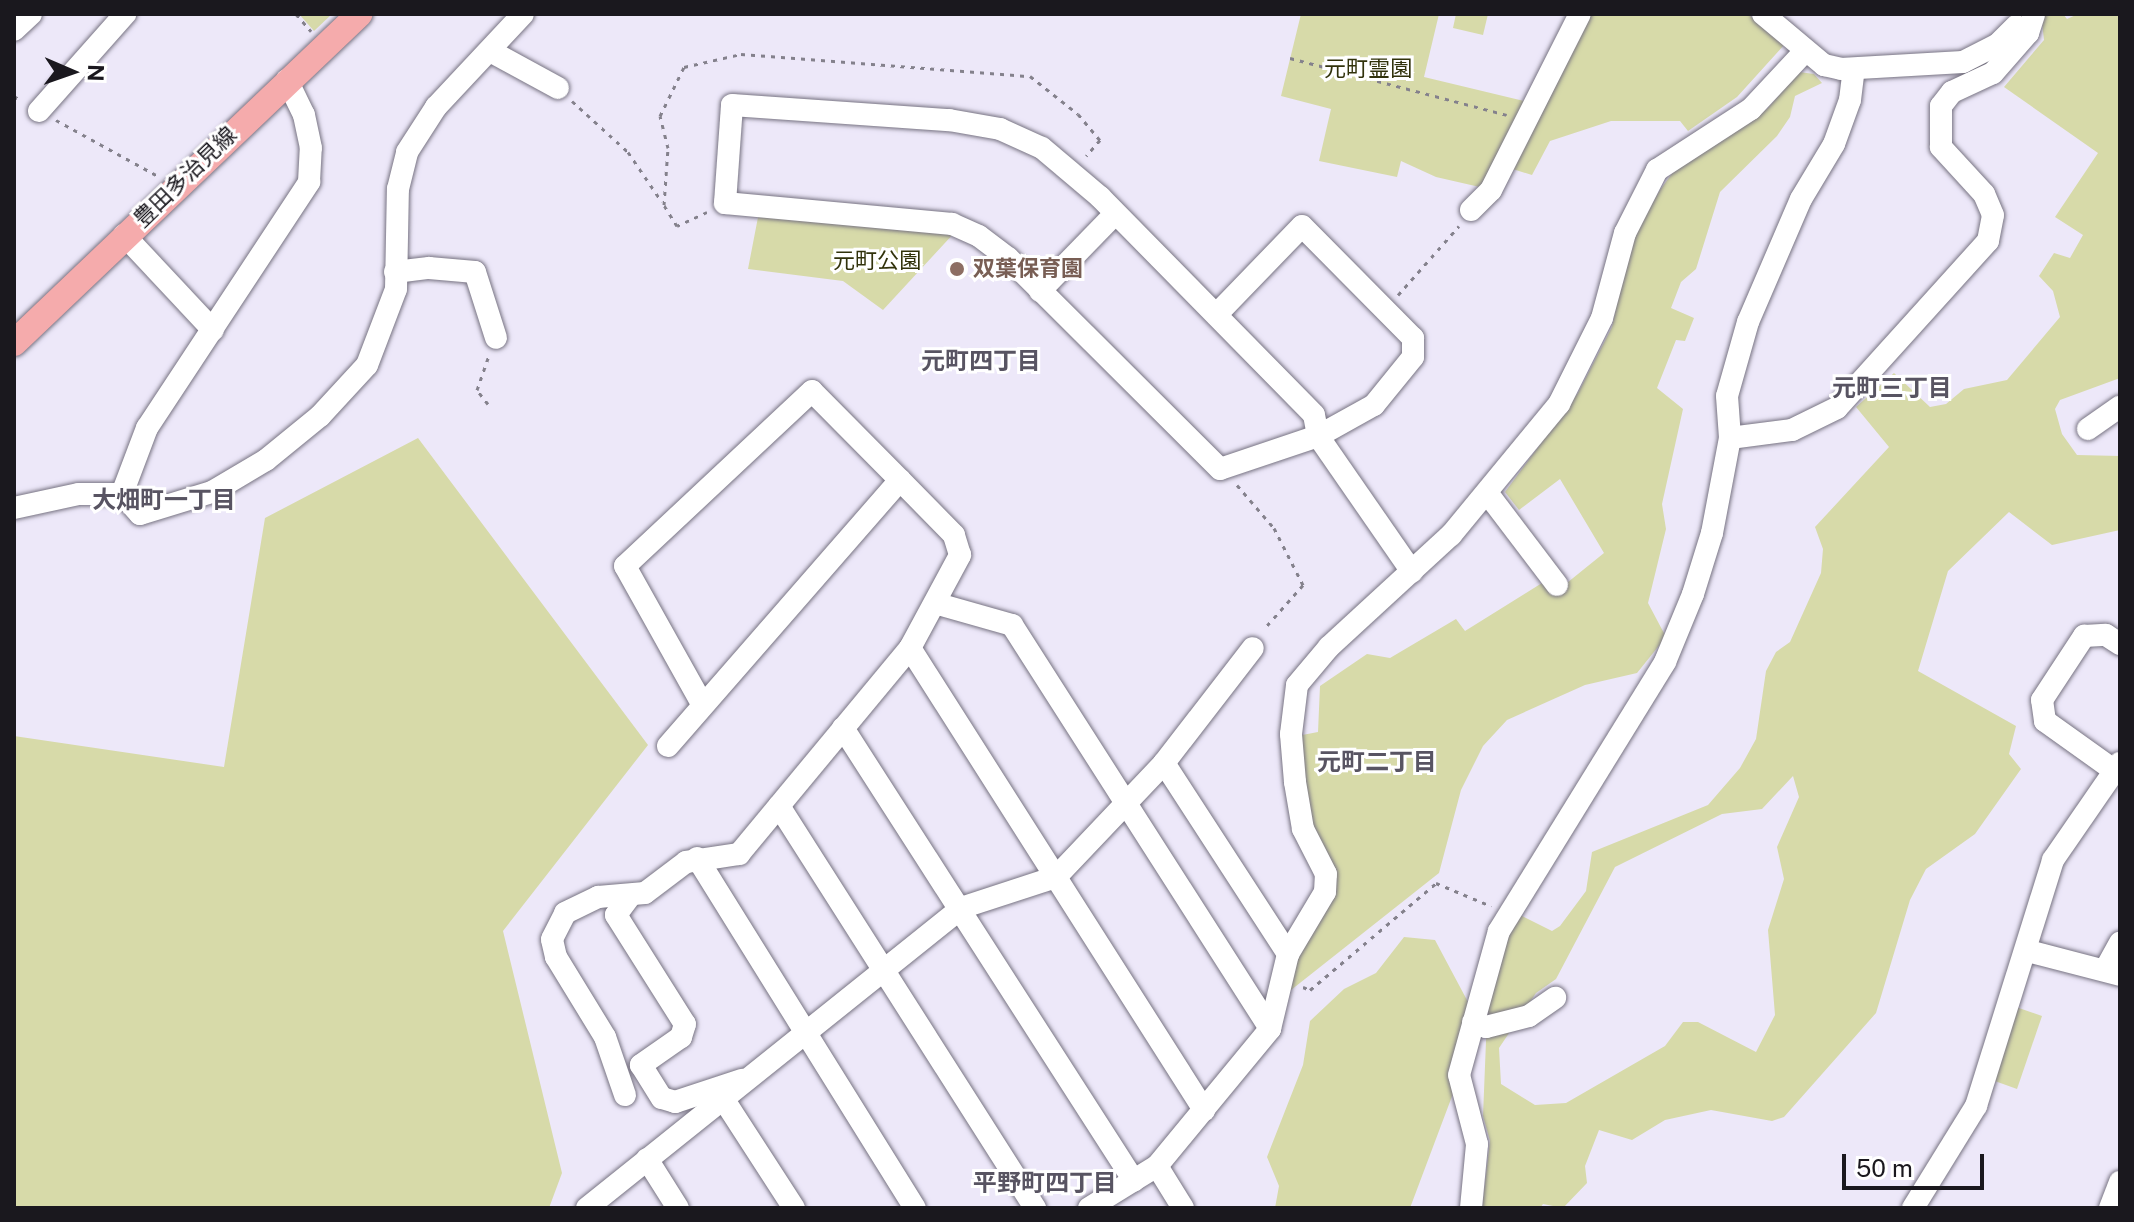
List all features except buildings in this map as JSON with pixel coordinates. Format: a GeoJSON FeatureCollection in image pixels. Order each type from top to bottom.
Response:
{"type":"FeatureCollection","features":[{"type":"Feature","properties":{"kind":"main road","name":"豊田多治見線"},"geometry":{"type":"LineString","coordinates":[[14,343],[46,318],[124,235],[359,14]]}},
{"type":"Feature","properties":{"kind":"street"},"geometry":{"type":"LineString","coordinates":[[14,30],[31,14]]}},
{"type":"Feature","properties":{"kind":"street"},"geometry":{"type":"LineString","coordinates":[[39,111],[125,14]]}},
{"type":"Feature","properties":{"kind":"street"},"geometry":{"type":"LineString","coordinates":[[14,508],[79,494],[122,494],[140,514],[212,492],[266,460],[320,416],[367,365],[396,289],[398,189],[407,152],[436,107],[492,52],[523,14]]}},
{"type":"Feature","properties":{"kind":"street"},"geometry":{"type":"LineString","coordinates":[[1471,210],[1491,190],[1580,14]]}},
{"type":"Feature","properties":{"kind":"street"},"geometry":{"type":"LineString","coordinates":[[1763,14],[1824,65],[1854,69],[1963,62],[1997,45],[2031,14]]}},
{"type":"Feature","properties":{"kind":"street"},"geometry":{"type":"LineString","coordinates":[[1782,30],[1799,14]]}},
{"type":"Feature","properties":{"kind":"street"},"geometry":{"type":"LineString","coordinates":[[1730,438],[1792,430],[1837,408],[1988,241],[1993,215],[1984,194],[1941,147],[1941,106],[1952,92],[1993,73],[2028,33],[2031,14]]}},
{"type":"Feature","properties":{"kind":"street"},"geometry":{"type":"LineString","coordinates":[[1089,1208],[1157,1166],[1270,1029],[1285,979],[1288,954],[1325,892],[1326,874],[1303,829],[1295,782],[1291,734],[1297,685],[1329,647],[1412,572],[1488,494],[1559,404],[1588,351],[1625,233],[1657,170],[1751,109],[1805,51]]}},
{"type":"Feature","properties":{"kind":"street"},"geometry":{"type":"LineString","coordinates":[[492,52],[558,88]]}},
{"type":"Feature","properties":{"kind":"street"},"geometry":{"type":"LineString","coordinates":[[1471,1208],[1478,1154],[1459,1075],[1507,912],[1665,662],[1712,533],[1730,438],[1727,396],[1748,322],[1801,199],[1834,144],[1850,100],[1854,69]]}},
{"type":"Feature","properties":{"kind":"street"},"geometry":{"type":"LineString","coordinates":[[122,494],[147,428],[309,182],[309,137],[287,80]]}},
{"type":"Feature","properties":{"kind":"street"},"geometry":{"type":"LineString","coordinates":[[1217,314],[1302,226],[1413,338],[1413,357],[1374,405],[1318,436],[1220,469],[1008,258],[952,224],[725,203],[732,105],[949,120],[1000,129],[1042,148],[1217,314],[1314,415],[1318,436],[1412,572]]}},
{"type":"Feature","properties":{"kind":"street"},"geometry":{"type":"LineString","coordinates":[[1040,291],[1115,214]]}},
{"type":"Feature","properties":{"kind":"street"},"geometry":{"type":"LineString","coordinates":[[124,235],[213,330]]}},
{"type":"Feature","properties":{"kind":"street"},"geometry":{"type":"LineString","coordinates":[[395,272],[429,268],[475,272],[496,338]]}},
{"type":"Feature","properties":{"kind":"street"},"geometry":{"type":"LineString","coordinates":[[625,1095],[605,1037],[556,957],[552,939],[565,913],[598,897],[645,893],[697,858],[739,854],[910,648],[938,604],[960,555],[954,535],[812,391],[625,566],[702,704]]}},
{"type":"Feature","properties":{"kind":"street"},"geometry":{"type":"LineString","coordinates":[[2088,429],[2120,407]]}},
{"type":"Feature","properties":{"kind":"street"},"geometry":{"type":"LineString","coordinates":[[668,746],[900,480]]}},
{"type":"Feature","properties":{"kind":"street"},"geometry":{"type":"LineString","coordinates":[[1488,494],[1557,585]]}},
{"type":"Feature","properties":{"kind":"street"},"geometry":{"type":"LineString","coordinates":[[938,604],[1012,625],[1270,1029]]}},
{"type":"Feature","properties":{"kind":"street"},"geometry":{"type":"LineString","coordinates":[[1913,1208],[1976,1106],[2028,951],[2053,860],[2117,767],[2045,721],[2042,700],[2084,636],[2106,635],[2120,644]]}},
{"type":"Feature","properties":{"kind":"street"},"geometry":{"type":"LineString","coordinates":[[910,648],[1204,1110]]}},
{"type":"Feature","properties":{"kind":"street"},"geometry":{"type":"LineString","coordinates":[[587,1208],[748,1078],[806,1036],[961,908],[1056,877],[1127,806],[1164,763],[1253,648]]}},
{"type":"Feature","properties":{"kind":"street"},"geometry":{"type":"LineString","coordinates":[[843,728],[1134,1181]]}},
{"type":"Feature","properties":{"kind":"street"},"geometry":{"type":"LineString","coordinates":[[1164,763],[1288,954]]}},
{"type":"Feature","properties":{"kind":"street"},"geometry":{"type":"LineString","coordinates":[[779,806],[1035,1208]]}},
{"type":"Feature","properties":{"kind":"street"},"geometry":{"type":"LineString","coordinates":[[697,858],[915,1208]]}},
{"type":"Feature","properties":{"kind":"street"},"geometry":{"type":"LineString","coordinates":[[631,895],[616,915],[685,1024],[681,1037],[641,1065],[662,1098],[675,1102],[748,1078]]}},
{"type":"Feature","properties":{"kind":"street"},"geometry":{"type":"LineString","coordinates":[[2028,951],[2113,972],[2120,943]]}},
{"type":"Feature","properties":{"kind":"street"},"geometry":{"type":"LineString","coordinates":[[1473,1022],[1486,1027],[1529,1016],[1555,998]]}},
{"type":"Feature","properties":{"kind":"street"},"geometry":{"type":"LineString","coordinates":[[724,1100],[794,1208]]}},
{"type":"Feature","properties":{"kind":"street"},"geometry":{"type":"LineString","coordinates":[[647,1159],[678,1208]]}},
{"type":"Feature","properties":{"kind":"street"},"geometry":{"type":"LineString","coordinates":[[1157,1166],[1183,1208]]}},
{"type":"Feature","properties":{"kind":"street"},"geometry":{"type":"LineString","coordinates":[[2110,1208],[2120,1182]]}},
{"type":"Feature","properties":{"kind":"path"},"geometry":{"type":"LineString","coordinates":[[1290,58],[1528,120]]}},
{"type":"Feature","properties":{"kind":"path"},"geometry":{"type":"LineString","coordinates":[[558,88],[628,152],[664,205]]}},
{"type":"Feature","properties":{"kind":"path"},"geometry":{"type":"LineString","coordinates":[[14,96],[176,186]]}},
{"type":"Feature","properties":{"kind":"path"},"geometry":{"type":"LineString","coordinates":[[1384,309],[1471,210]]}},
{"type":"Feature","properties":{"kind":"path"},"geometry":{"type":"LineString","coordinates":[[488,404],[477,390],[478,377],[496,338]]}},
{"type":"Feature","properties":{"kind":"path"},"geometry":{"type":"LineString","coordinates":[[1220,469],[1274,528],[1303,585],[1271,616],[1253,648]]}},
{"type":"Feature","properties":{"kind":"path"},"geometry":{"type":"LineString","coordinates":[[1285,979],[1310,990],[1436,883],[1507,912]]}},
{"type":"Feature","properties":{"kind":"green space"},"geometry":{"type":"Polygon","coordinates":[[[299,14],[332,14],[314,31],[299,14]]]}},
{"type":"Feature","properties":{"kind":"green space","name":"元町霊園"},"geometry":{"type":"Polygon","coordinates":[[[1301,14],[1439,14],[1424,77],[1540,105],[1586,14],[1748,14],[1784,45],[1737,97],[1688,131],[1680,121],[1611,121],[1550,141],[1532,175],[1500,165],[1484,188],[1436,177],[1401,161],[1397,177],[1319,161],[1331,109],[1281,96],[1301,14]]]}},
{"type":"Feature","properties":{"kind":"green space"},"geometry":{"type":"Polygon","coordinates":[[[1456,14],[1488,14],[1483,35],[1453,28],[1456,14]]]}},
{"type":"Feature","properties":{"kind":"green space"},"geometry":{"type":"Polygon","coordinates":[[[2041,14],[2063,14],[2067,19],[2078,14],[2120,14],[2120,378],[2060,400],[2055,409],[2062,434],[2077,455],[2120,456],[2120,530],[2052,545],[2009,512],[1948,571],[1918,671],[2016,726],[2009,754],[2021,769],[1975,834],[1926,869],[1910,900],[1876,1013],[1784,1117],[1772,1121],[1711,1110],[1665,1120],[1632,1140],[1599,1130],[1585,1166],[1587,1183],[1563,1208],[1543,1204],[1540,1208],[1482,1208],[1490,1141],[1483,1116],[1487,1016],[1505,937],[1518,914],[1552,931],[1560,926],[1586,891],[1592,852],[1708,805],[1740,768],[1756,739],[1766,671],[1776,652],[1790,642],[1821,573],[1823,549],[1815,527],[1889,447],[1856,407],[1894,373],[1930,407],[1946,404],[1964,389],[2007,380],[2060,317],[2053,291],[2039,276],[2054,253],[2070,258],[2083,235],[2055,217],[2098,153],[2004,87],[2044,40],[2041,14]],[[1793,776],[1762,809],[1722,814],[1615,867],[1556,979],[1536,993],[1499,1048],[1501,1084],[1535,1105],[1566,1103],[1665,1046],[1683,1022],[1698,1022],[1756,1052],[1775,1015],[1768,930],[1784,879],[1777,847],[1799,797],[1793,776]]]}},
{"type":"Feature","properties":{"kind":"green space"},"geometry":{"type":"Polygon","coordinates":[[[1799,72],[1814,74],[1822,83],[1795,96],[1790,117],[1777,136],[1720,192],[1696,269],[1681,282],[1671,308],[1694,318],[1685,341],[1676,340],[1657,388],[1683,409],[1662,504],[1666,529],[1648,603],[1666,637],[1637,673],[1585,685],[1507,720],[1483,746],[1461,790],[1439,873],[1286,994],[1293,964],[1326,900],[1308,826],[1297,736],[1318,732],[1320,686],[1367,654],[1390,658],[1456,619],[1465,631],[1542,583],[1552,595],[1604,553],[1560,479],[1519,510],[1505,492],[1578,393],[1612,327],[1630,242],[1660,190],[1676,168],[1767,109],[1799,72]]]}},
{"type":"Feature","properties":{"kind":"green space","name":"元町公園"},"geometry":{"type":"Polygon","coordinates":[[[759,212],[956,231],[883,310],[843,281],[748,269],[759,212]]]}},
{"type":"Feature","properties":{"kind":"green space"},"geometry":{"type":"Polygon","coordinates":[[[418,438],[648,745],[503,931],[562,1173],[549,1208],[14,1208],[14,736],[224,767],[265,518],[418,438]]]}},
{"type":"Feature","properties":{"kind":"green space"},"geometry":{"type":"Polygon","coordinates":[[[1404,937],[1435,940],[1468,1002],[1454,1091],[1410,1208],[1275,1208],[1279,1186],[1267,1157],[1303,1065],[1310,1021],[1344,989],[1376,973],[1404,937]]]}},
{"type":"Feature","properties":{"kind":"green space"},"geometry":{"type":"Polygon","coordinates":[[[2016,1007],[2042,1016],[2017,1089],[1992,1080],[2016,1007]]]}},
{"type":"Feature","properties":{"kind":"place","name":"双葉保育園"},"geometry":{"type":"Point","coordinates":[957,269]}},
{"type":"Feature","properties":{"kind":"district","name":"元町四丁目"},"geometry":{"type":"Point","coordinates":[981,361]}},
{"type":"Feature","properties":{"kind":"district","name":"元町三丁目"},"geometry":{"type":"Point","coordinates":[1892,388]}},
{"type":"Feature","properties":{"kind":"district","name":"大畑町一丁目"},"geometry":{"type":"Point","coordinates":[164,500]}},
{"type":"Feature","properties":{"kind":"district","name":"元町二丁目"},"geometry":{"type":"Point","coordinates":[1377,762]}},
{"type":"Feature","properties":{"kind":"district","name":"平野町四丁目"},"geometry":{"type":"Point","coordinates":[1045,1183]}}]}
